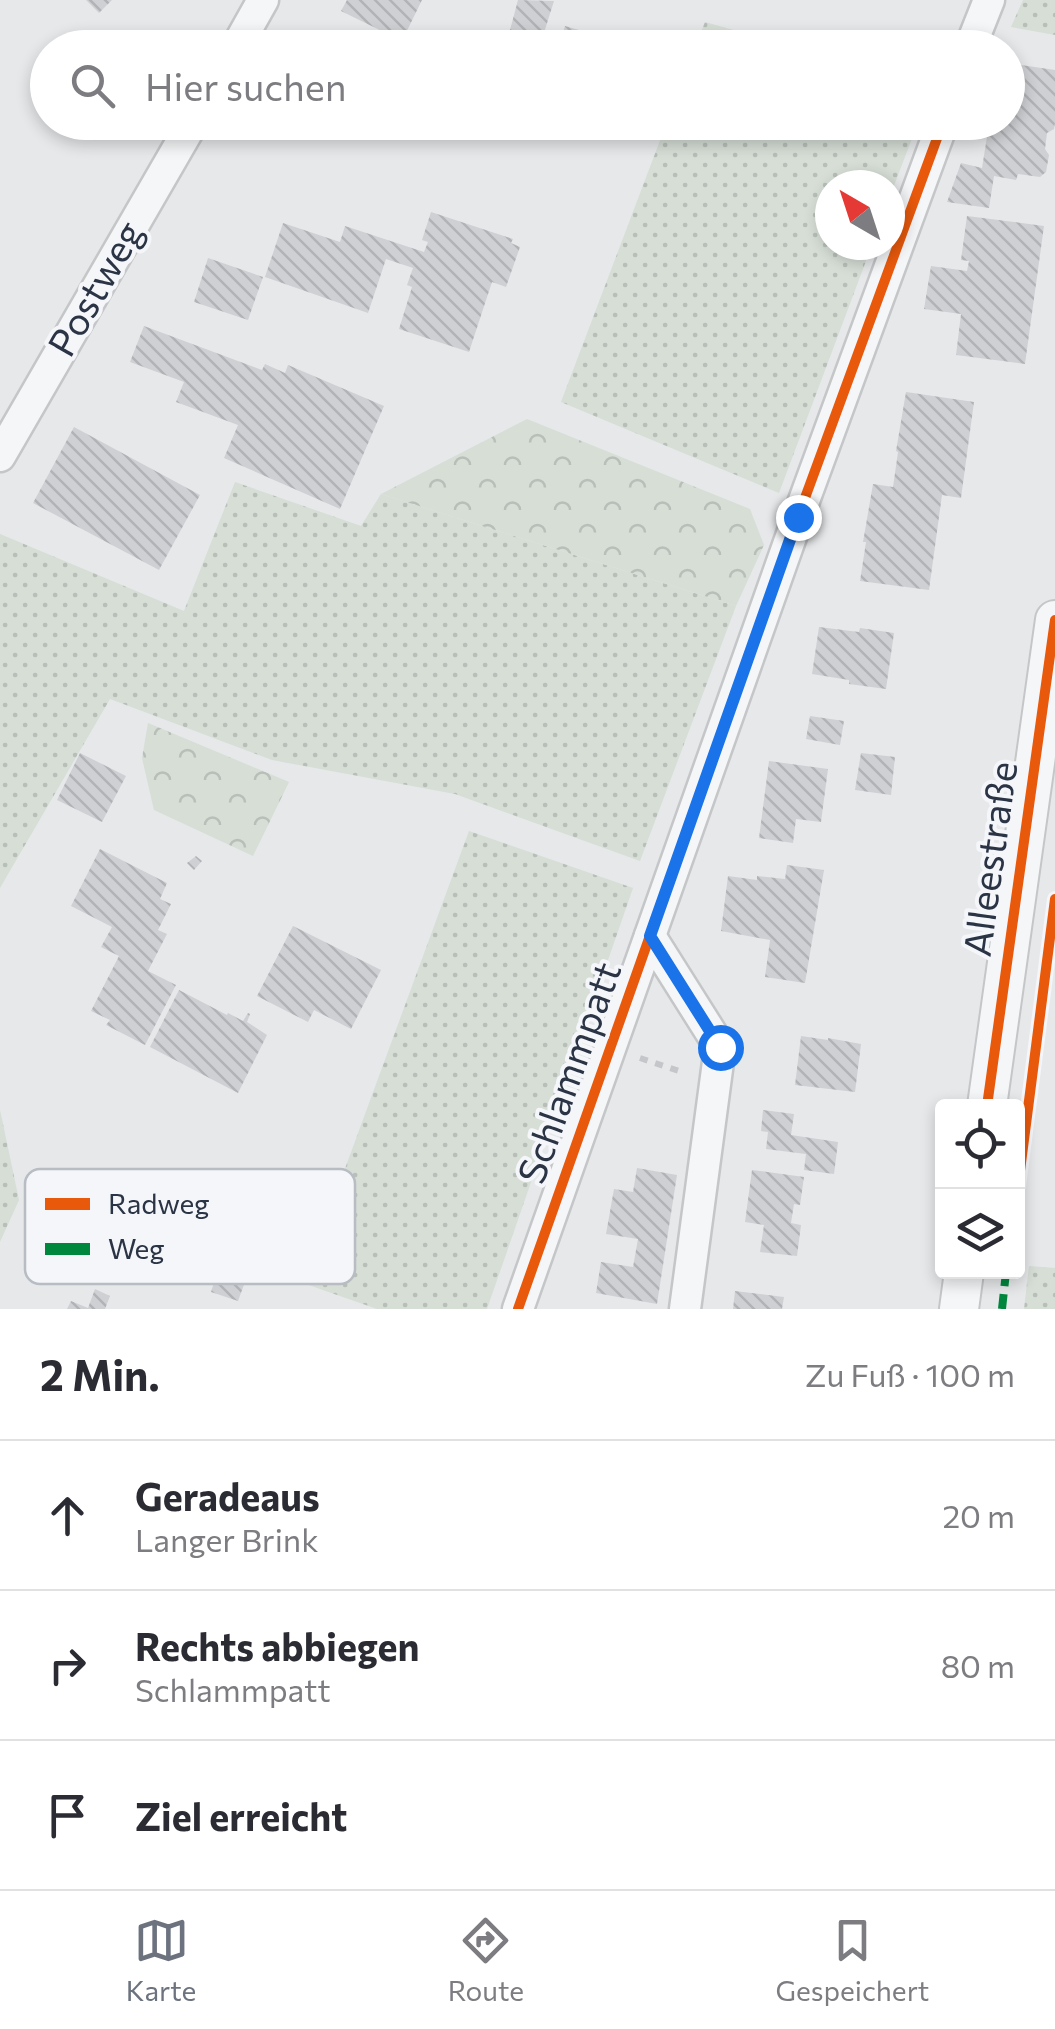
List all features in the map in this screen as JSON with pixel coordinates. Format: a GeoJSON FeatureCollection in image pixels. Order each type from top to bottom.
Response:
{"type":"FeatureCollection","features":[{"type":"Feature","properties":{"kind":"street"},"geometry":{"type":"LineString","coordinates":[[246,30],[263,0]]}},
{"type":"Feature","properties":{"kind":"street"},"geometry":{"type":"LineString","coordinates":[[977,30],[989,0]]}},
{"type":"Feature","properties":{"kind":"street","name":"Postweg"},"geometry":{"type":"LineString","coordinates":[[0,456],[182,140]]}},
{"type":"Feature","properties":{"kind":"street","name":"Schlammpatt"},"geometry":{"type":"LineString","coordinates":[[518,1309],[798,517],[936,140]]}},
{"type":"Feature","properties":{"kind":"street","name":"Alleestraße"},"geometry":{"type":"LineString","coordinates":[[988,1099],[1055,620]]}},
{"type":"Feature","properties":{"kind":"street"},"geometry":{"type":"LineString","coordinates":[[650,936],[720,1047],[685,1309]]}},
{"type":"Feature","properties":{"kind":"street"},"geometry":{"type":"LineString","coordinates":[[958,1309],[963,1279]]}},
{"type":"Feature","properties":{"kind":"path"},"geometry":{"type":"LineString","coordinates":[[610,1048],[715,1082]]}},
{"type":"Feature","properties":{"kind":"green space"},"geometry":{"type":"Polygon","coordinates":[[[1023,0],[1055,0],[1055,35],[1011,27],[1023,0]]]}},
{"type":"Feature","properties":{"kind":"green space"},"geometry":{"type":"Polygon","coordinates":[[[705,22],[734,30],[702,30],[705,22]]]}},
{"type":"Feature","properties":{"kind":"green space"},"geometry":{"type":"Polygon","coordinates":[[[660,140],[911,140],[900,170],[815,170],[815,260],[866,260],[779,493],[561,402],[660,140]]]}},
{"type":"Feature","properties":{"kind":"green space"},"geometry":{"type":"Polygon","coordinates":[[[527,419],[750,509],[764,545],[736,606],[381,494],[527,419]]]}},
{"type":"Feature","properties":{"kind":"green space"},"geometry":{"type":"Polygon","coordinates":[[[235,482],[361,526],[381,494],[736,606],[640,861],[455,794],[272,760],[110,699],[0,888],[0,534],[184,611],[235,482]]]}},
{"type":"Feature","properties":{"kind":"green space"},"geometry":{"type":"Polygon","coordinates":[[[148,723],[289,782],[253,856],[154,810],[142,758],[148,723]]]}},
{"type":"Feature","properties":{"kind":"green space"},"geometry":{"type":"Polygon","coordinates":[[[469,831],[633,888],[487,1309],[377,1309],[306,1284],[355,1284],[355,1169],[345,1169],[469,831]]]}},
{"type":"Feature","properties":{"kind":"green space"},"geometry":{"type":"Polygon","coordinates":[[[0,1110],[19,1200],[0,1242],[0,1110]]]}},
{"type":"Feature","properties":{"kind":"green space"},"geometry":{"type":"Polygon","coordinates":[[[1029,1266],[1055,1268],[1055,1309],[1024,1309],[1029,1266]]]}},
{"type":"Feature","properties":{"kind":"building"},"geometry":{"type":"Polygon","coordinates":[[[86,0],[112,0],[99,13],[86,0]]]}},
{"type":"Feature","properties":{"kind":"building"},"geometry":{"type":"Polygon","coordinates":[[[347,0],[422,0],[407,30],[380,30],[341,11],[347,0]]]}},
{"type":"Feature","properties":{"kind":"building"},"geometry":{"type":"Polygon","coordinates":[[[518,0],[554,1],[545,30],[510,30],[518,0]]]}},
{"type":"Feature","properties":{"kind":"building"},"geometry":{"type":"Polygon","coordinates":[[[1025,66],[1055,70],[1055,123],[1047,133],[1046,172],[1040,177],[1018,174],[1016,180],[994,176],[989,208],[947,202],[961,163],[982,168],[986,140],[1025,140],[1025,66]]]}},
{"type":"Feature","properties":{"kind":"building"},"geometry":{"type":"Polygon","coordinates":[[[431,212],[513,239],[511,243],[520,247],[506,287],[492,282],[469,352],[399,329],[412,287],[407,285],[413,268],[386,259],[368,313],[265,277],[283,223],[340,242],[345,226],[424,252],[428,242],[422,240],[431,212]]]}},
{"type":"Feature","properties":{"kind":"building"},"geometry":{"type":"Polygon","coordinates":[[[967,216],[1044,226],[1025,364],[956,355],[961,314],[924,309],[931,266],[967,271],[969,261],[961,260],[967,216]]]}},
{"type":"Feature","properties":{"kind":"building"},"geometry":{"type":"Polygon","coordinates":[[[208,258],[263,277],[248,320],[194,302],[208,258]]]}},
{"type":"Feature","properties":{"kind":"building"},"geometry":{"type":"Polygon","coordinates":[[[144,326],[262,370],[265,364],[285,373],[288,365],[384,406],[340,509],[224,458],[238,425],[176,402],[184,382],[130,362],[144,326]]]}},
{"type":"Feature","properties":{"kind":"building"},"geometry":{"type":"Polygon","coordinates":[[[906,392],[974,402],[961,498],[942,495],[929,590],[860,581],[873,484],[893,487],[906,392]]]}},
{"type":"Feature","properties":{"kind":"building"},"geometry":{"type":"Polygon","coordinates":[[[74,427],[200,495],[159,570],[33,503],[74,427]]]}},
{"type":"Feature","properties":{"kind":"building"},"geometry":{"type":"Polygon","coordinates":[[[819,627],[894,633],[886,689],[812,674],[819,627]]]}},
{"type":"Feature","properties":{"kind":"building"},"geometry":{"type":"Polygon","coordinates":[[[810,716],[844,721],[840,745],[806,739],[810,716]]]}},
{"type":"Feature","properties":{"kind":"building"},"geometry":{"type":"Polygon","coordinates":[[[80,753],[126,776],[102,822],[57,800],[80,753]]]}},
{"type":"Feature","properties":{"kind":"building"},"geometry":{"type":"Polygon","coordinates":[[[861,753],[895,757],[891,795],[855,790],[861,753]]]}},
{"type":"Feature","properties":{"kind":"building"},"geometry":{"type":"Polygon","coordinates":[[[769,761],[828,769],[821,822],[796,819],[793,843],[759,838],[769,761]]]}},
{"type":"Feature","properties":{"kind":"building"},"geometry":{"type":"Polygon","coordinates":[[[100,849],[167,883],[160,899],[171,904],[158,930],[167,934],[148,971],[176,985],[145,1045],[106,1025],[110,1020],[91,1011],[119,956],[101,947],[112,927],[71,906],[100,849]]]}},
{"type":"Feature","properties":{"kind":"building"},"geometry":{"type":"Polygon","coordinates":[[[196,856],[202,861],[194,870],[187,863],[196,856]]]}},
{"type":"Feature","properties":{"kind":"building"},"geometry":{"type":"Polygon","coordinates":[[[787,865],[824,870],[805,983],[765,977],[770,940],[721,931],[728,876],[785,879],[787,865]]]}},
{"type":"Feature","properties":{"kind":"building"},"geometry":{"type":"Polygon","coordinates":[[[293,926],[381,970],[351,1029],[314,1010],[308,1022],[257,996],[293,926]]]}},
{"type":"Feature","properties":{"kind":"building"},"geometry":{"type":"Polygon","coordinates":[[[179,990],[243,1021],[250,1014],[247,1022],[267,1035],[238,1093],[150,1047],[179,990]]]}},
{"type":"Feature","properties":{"kind":"building"},"geometry":{"type":"Polygon","coordinates":[[[801,1036],[861,1044],[855,1092],[795,1085],[801,1036]]]}},
{"type":"Feature","properties":{"kind":"building"},"geometry":{"type":"Polygon","coordinates":[[[763,1110],[794,1114],[791,1135],[838,1142],[834,1174],[804,1170],[806,1154],[766,1149],[768,1132],[761,1131],[763,1110]]]}},
{"type":"Feature","properties":{"kind":"building"},"geometry":{"type":"Polygon","coordinates":[[[637,1168],[677,1175],[657,1304],[596,1293],[601,1262],[633,1267],[638,1239],[606,1234],[614,1189],[633,1192],[637,1168]]]}},
{"type":"Feature","properties":{"kind":"building"},"geometry":{"type":"Polygon","coordinates":[[[752,1170],[804,1177],[800,1205],[794,1204],[791,1223],[801,1225],[797,1256],[760,1252],[764,1225],[745,1222],[752,1170]]]}},
{"type":"Feature","properties":{"kind":"building"},"geometry":{"type":"Polygon","coordinates":[[[214,1284],[244,1284],[238,1301],[211,1292],[214,1284]]]}},
{"type":"Feature","properties":{"kind":"building"},"geometry":{"type":"Polygon","coordinates":[[[95,1289],[110,1296],[105,1309],[67,1309],[71,1301],[88,1308],[95,1289]]]}},
{"type":"Feature","properties":{"kind":"building"},"geometry":{"type":"Polygon","coordinates":[[[735,1291],[784,1297],[782,1309],[733,1309],[735,1291]]]}},
{"type":"Feature","properties":{"kind":"marked path"},"geometry":{"type":"LineString","coordinates":[[1002,1309],[1005,1279]]}},
{"type":"Feature","properties":{"kind":"cycle path"},"geometry":{"type":"LineString","coordinates":[[518,1309],[798,517],[936,140]]}},
{"type":"Feature","properties":{"kind":"cycle path"},"geometry":{"type":"LineString","coordinates":[[988,1099],[1055,620]]}},
{"type":"Feature","properties":{"kind":"cycle path"},"geometry":{"type":"LineString","coordinates":[[1025,1132],[1055,899]]}},
{"type":"Feature","properties":{"kind":"route"},"geometry":{"type":"LineString","coordinates":[[720,1047],[650,936],[798,517]]}}]}
